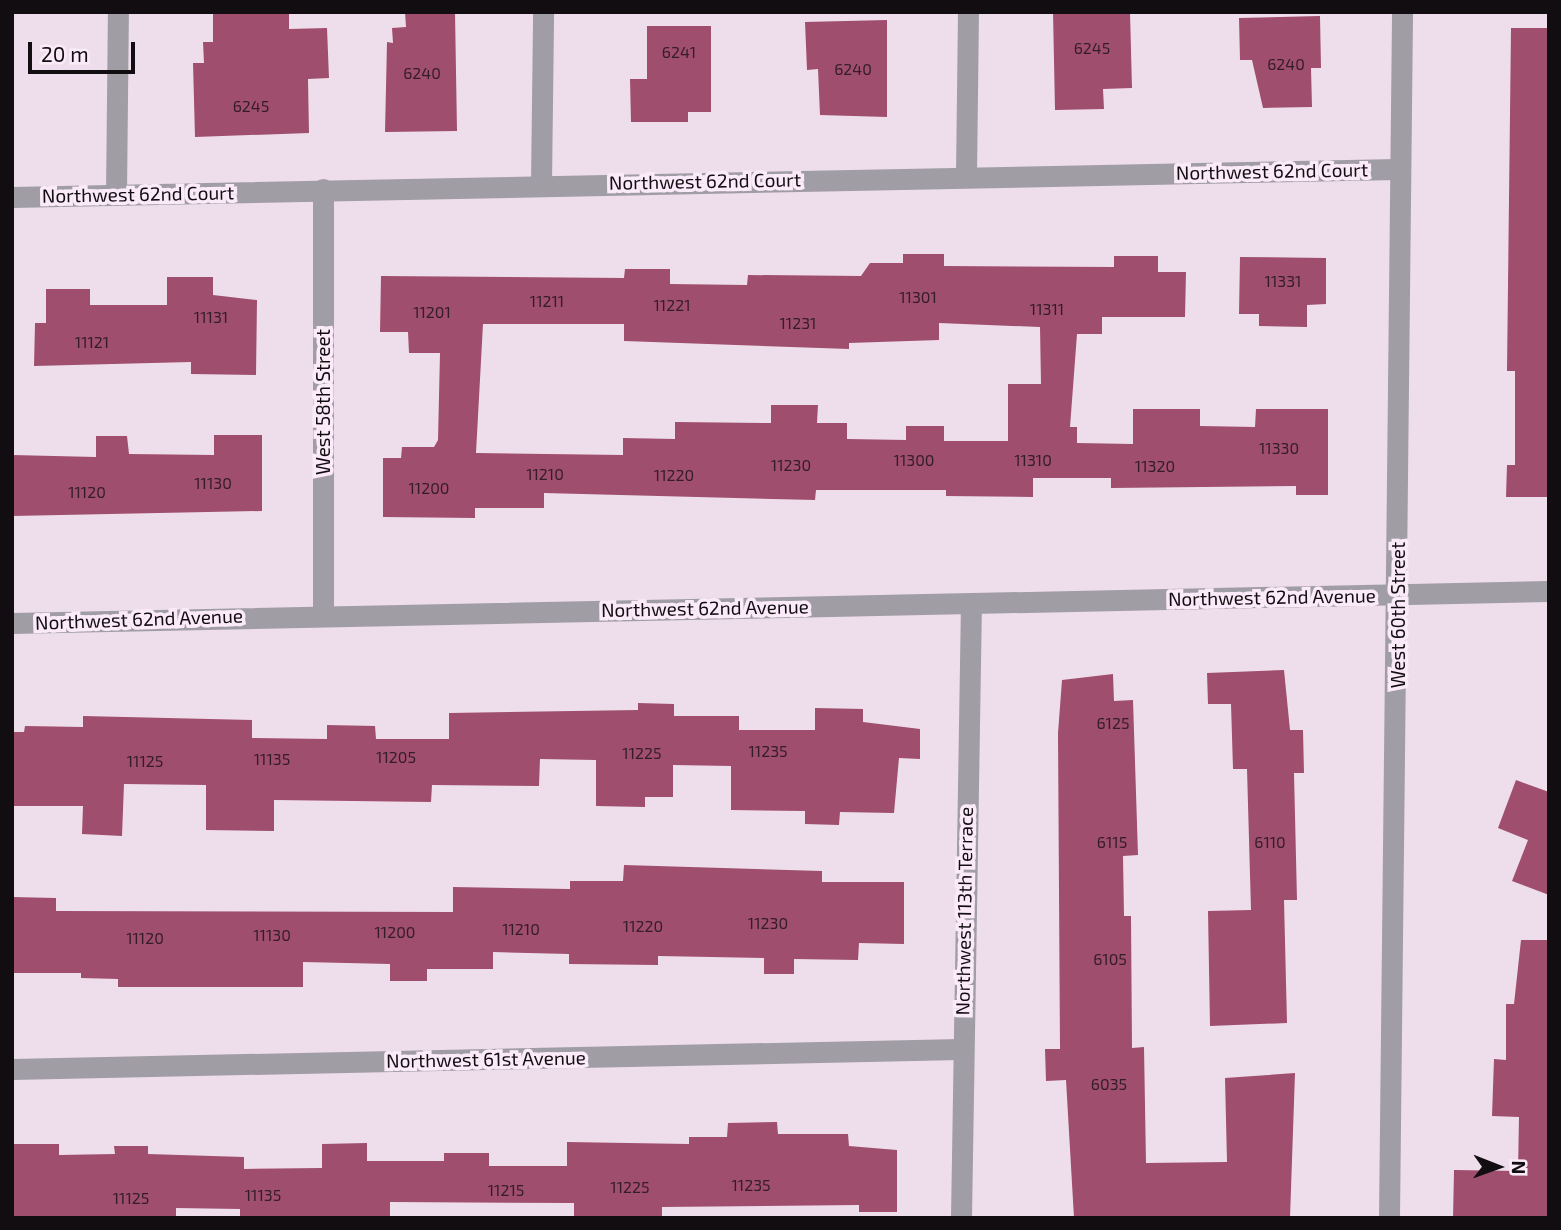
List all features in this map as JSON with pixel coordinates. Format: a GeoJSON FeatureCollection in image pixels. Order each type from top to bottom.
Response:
{"type":"FeatureCollection","features":[{"type":"Feature","properties":{"kind":"street"},"geometry":{"type":"LineString","coordinates":[[116,194],[118,12]]}},
{"type":"Feature","properties":{"kind":"street"},"geometry":{"type":"LineString","coordinates":[[541,184],[543,12]]}},
{"type":"Feature","properties":{"kind":"street"},"geometry":{"type":"LineString","coordinates":[[966,175],[968,12]]}},
{"type":"Feature","properties":{"kind":"street","name":"West 60th Street"},"geometry":{"type":"LineString","coordinates":[[1389,1218],[1399,595],[1398,169],[1402,12]]}},
{"type":"Feature","properties":{"kind":"street","name":"Northwest 62nd Court"},"geometry":{"type":"LineString","coordinates":[[12,197],[966,175],[1398,169]]}},
{"type":"Feature","properties":{"kind":"street","name":"West 58th Street"},"geometry":{"type":"LineString","coordinates":[[323,189],[323,614]]}},
{"type":"Feature","properties":{"kind":"street","name":"Northwest 62nd Avenue"},"geometry":{"type":"LineString","coordinates":[[12,623],[323,614],[971,604],[1549,591]]}},
{"type":"Feature","properties":{"kind":"street","name":"Northwest 113th Terrace"},"geometry":{"type":"LineString","coordinates":[[961,1218],[961,1048],[971,604]]}},
{"type":"Feature","properties":{"kind":"street","name":"Northwest 61st Avenue"},"geometry":{"type":"LineString","coordinates":[[12,1069],[961,1048]]}},
{"type":"Feature","properties":{"kind":"building"},"geometry":{"type":"Polygon","coordinates":[[[213,12],[289,12],[289,29],[327,28],[329,78],[308,79],[309,133],[195,137],[193,63],[204,63],[203,42],[213,42],[213,12]]]}},
{"type":"Feature","properties":{"kind":"building"},"geometry":{"type":"Polygon","coordinates":[[[405,12],[455,12],[457,131],[385,132],[387,42],[393,43],[392,28],[406,27],[405,12]]]}},
{"type":"Feature","properties":{"kind":"building"},"geometry":{"type":"Polygon","coordinates":[[[1053,12],[1130,12],[1132,88],[1103,89],[1104,109],[1055,110],[1053,12]]]}},
{"type":"Feature","properties":{"kind":"building"},"geometry":{"type":"Polygon","coordinates":[[[1320,16],[1321,68],[1311,68],[1312,107],[1263,108],[1252,60],[1240,60],[1239,18],[1320,16]]]}},
{"type":"Feature","properties":{"kind":"building"},"geometry":{"type":"Polygon","coordinates":[[[887,20],[887,117],[820,115],[818,69],[807,70],[805,22],[887,20]]]}},
{"type":"Feature","properties":{"kind":"building"},"geometry":{"type":"Polygon","coordinates":[[[647,26],[711,26],[711,112],[688,112],[688,122],[631,122],[630,79],[647,79],[647,26]]]}},
{"type":"Feature","properties":{"kind":"building"},"geometry":{"type":"Polygon","coordinates":[[[1511,28],[1549,28],[1549,497],[1506,497],[1507,465],[1515,465],[1515,371],[1507,371],[1511,28]]]}},
{"type":"Feature","properties":{"kind":"building"},"geometry":{"type":"Polygon","coordinates":[[[903,254],[944,254],[944,266],[1114,267],[1114,256],[1158,256],[1158,272],[1186,272],[1185,317],[1102,317],[1102,334],[1077,334],[1070,427],[1077,427],[1077,443],[1133,444],[1133,409],[1200,409],[1200,426],[1255,427],[1256,409],[1328,409],[1328,495],[1296,495],[1296,486],[1111,488],[1111,478],[1033,478],[1033,497],[946,496],[946,490],[816,490],[815,500],[544,493],[544,508],[475,508],[475,518],[383,517],[383,458],[401,458],[402,447],[434,447],[438,440],[440,353],[409,353],[408,332],[380,332],[381,276],[624,278],[625,269],[670,269],[670,284],[747,285],[748,275],[861,276],[870,263],[903,263],[903,254]],[[939,323],[939,340],[849,343],[849,349],[624,341],[624,324],[483,324],[476,453],[623,455],[623,438],[675,439],[675,422],[771,423],[771,405],[818,405],[817,423],[847,423],[847,439],[906,440],[906,426],[944,426],[944,441],[1008,441],[1008,384],[1041,384],[1040,327],[939,323]]]}},
{"type":"Feature","properties":{"kind":"building"},"geometry":{"type":"Polygon","coordinates":[[[1240,257],[1326,258],[1326,304],[1307,305],[1307,327],[1259,326],[1259,314],[1239,314],[1240,257]]]}},
{"type":"Feature","properties":{"kind":"building"},"geometry":{"type":"Polygon","coordinates":[[[167,277],[213,277],[213,295],[257,300],[256,375],[191,374],[191,362],[34,366],[35,323],[46,323],[46,289],[90,289],[90,305],[167,305],[167,277]]]}},
{"type":"Feature","properties":{"kind":"building"},"geometry":{"type":"Polygon","coordinates":[[[214,435],[262,435],[262,511],[12,516],[12,455],[96,457],[96,436],[127,436],[129,454],[214,455],[214,435]]]}},
{"type":"Feature","properties":{"kind":"building"},"geometry":{"type":"Polygon","coordinates":[[[1284,670],[1290,730],[1303,730],[1304,773],[1294,773],[1297,900],[1284,900],[1287,1023],[1210,1026],[1208,911],[1251,910],[1247,769],[1233,769],[1231,704],[1208,704],[1207,673],[1284,670]]]}},
{"type":"Feature","properties":{"kind":"building"},"geometry":{"type":"Polygon","coordinates":[[[1113,674],[1114,701],[1133,700],[1138,855],[1123,856],[1124,916],[1131,916],[1132,1048],[1144,1047],[1146,1163],[1227,1162],[1225,1078],[1295,1073],[1290,1218],[1074,1218],[1066,1080],[1046,1081],[1045,1049],[1060,1049],[1058,733],[1062,680],[1113,674]]]}},
{"type":"Feature","properties":{"kind":"building"},"geometry":{"type":"Polygon","coordinates":[[[638,703],[674,704],[674,716],[739,716],[739,730],[815,730],[815,708],[863,709],[863,722],[920,729],[920,759],[899,758],[894,813],[840,812],[839,825],[805,824],[805,811],[731,810],[731,766],[673,765],[673,797],[645,797],[645,807],[596,806],[596,760],[540,759],[539,786],[432,785],[431,802],[274,800],[274,831],[206,830],[206,785],[124,784],[122,836],[82,834],[83,806],[12,806],[12,732],[24,732],[25,726],[83,727],[83,716],[252,720],[252,738],[327,739],[327,725],[375,726],[376,739],[449,739],[449,713],[638,710],[638,703]]]}},
{"type":"Feature","properties":{"kind":"building"},"geometry":{"type":"Polygon","coordinates":[[[1516,780],[1549,792],[1549,895],[1512,881],[1528,840],[1498,828],[1516,780]]]}},
{"type":"Feature","properties":{"kind":"building"},"geometry":{"type":"Polygon","coordinates":[[[624,865],[822,871],[822,882],[904,882],[904,944],[859,943],[858,960],[794,959],[794,974],[764,974],[764,958],[658,956],[658,965],[569,964],[569,954],[493,952],[493,969],[427,969],[427,981],[390,981],[390,964],[303,962],[303,987],[118,987],[118,979],[81,978],[81,973],[12,973],[12,897],[56,898],[56,911],[453,912],[453,887],[570,889],[570,881],[623,881],[624,865]]]}},
{"type":"Feature","properties":{"kind":"building"},"geometry":{"type":"Polygon","coordinates":[[[1521,940],[1549,940],[1549,1218],[1453,1218],[1454,1170],[1518,1171],[1519,1117],[1492,1116],[1494,1059],[1506,1060],[1506,1004],[1514,1004],[1521,940]]]}},
{"type":"Feature","properties":{"kind":"building"},"geometry":{"type":"Polygon","coordinates":[[[777,1122],[778,1134],[848,1134],[849,1146],[897,1150],[897,1212],[859,1212],[859,1205],[662,1207],[662,1218],[574,1218],[574,1203],[390,1202],[390,1218],[240,1218],[240,1209],[176,1208],[176,1218],[12,1218],[12,1144],[59,1144],[59,1155],[115,1154],[114,1146],[148,1146],[148,1154],[244,1157],[244,1169],[322,1168],[322,1144],[367,1143],[367,1161],[444,1161],[444,1153],[489,1153],[489,1166],[567,1166],[567,1142],[689,1144],[689,1137],[727,1137],[728,1123],[777,1122]]]}}]}
